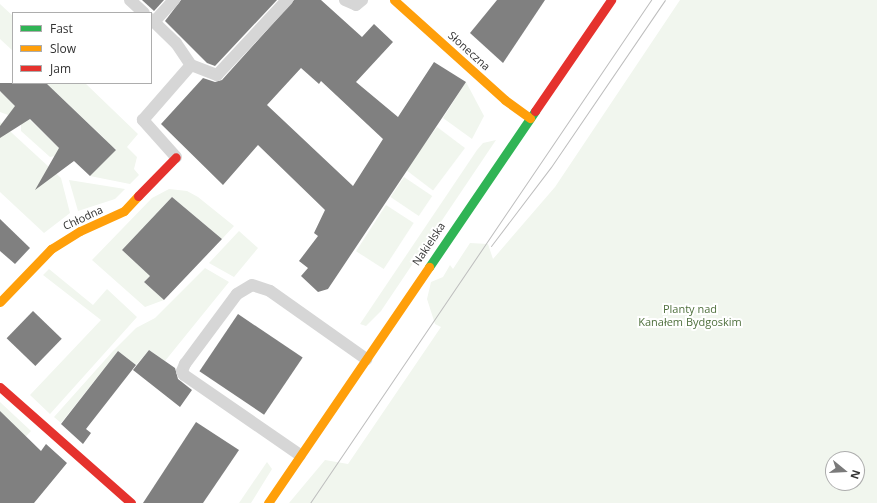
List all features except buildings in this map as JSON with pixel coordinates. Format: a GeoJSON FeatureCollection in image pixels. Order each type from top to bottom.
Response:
{"type":"FeatureCollection","features":[{"type":"Feature","properties":{"kind":"main road","name":"Słoneczna"},"geometry":{"type":"LineString","coordinates":[[394,0],[505,100],[530,118]]}},
{"type":"Feature","properties":{"kind":"main road","name":"Nakielska"},"geometry":{"type":"LineString","coordinates":[[268,503],[610,0]]}},
{"type":"Feature","properties":{"kind":"main road","name":"Chłodna"},"geometry":{"type":"LineString","coordinates":[[0,302],[52,248],[80,231],[124,211],[176,157]]}},
{"type":"Feature","properties":{"kind":"main road"},"geometry":{"type":"LineString","coordinates":[[0,387],[131,503]]}},
{"type":"Feature","properties":{"kind":"lane"},"geometry":{"type":"LineString","coordinates":[[130,0],[143,12]]}},
{"type":"Feature","properties":{"kind":"lane"},"geometry":{"type":"LineString","coordinates":[[174,0],[153,21],[176,43],[191,65],[211,74],[221,73],[287,0]]}},
{"type":"Feature","properties":{"kind":"lane"},"geometry":{"type":"LineString","coordinates":[[345,0],[356,5],[362,0]]}},
{"type":"Feature","properties":{"kind":"lane"},"geometry":{"type":"LineString","coordinates":[[176,157],[143,120],[191,65]]}},
{"type":"Feature","properties":{"kind":"lane"},"geometry":{"type":"LineString","coordinates":[[300,455],[184,375],[182,371],[185,364],[237,294],[252,285],[270,291],[366,359]]}},
{"type":"Feature","properties":{"kind":"green space","name":"Planty nad Kanałem Bydgoskim"},"geometry":{"type":"Polygon","coordinates":[[[680,0],[877,0],[877,503],[289,503],[325,460],[348,464],[441,327],[435,324],[427,299],[431,282],[443,277],[450,265],[453,269],[470,243],[488,244],[493,259],[555,187],[680,0]]]}},
{"type":"Feature","properties":{"kind":"green space"},"geometry":{"type":"Polygon","coordinates":[[[0,4],[12,15],[12,50],[0,39],[0,4]]]}},
{"type":"Feature","properties":{"kind":"green space"},"geometry":{"type":"Polygon","coordinates":[[[466,82],[484,116],[472,139],[443,118],[466,82]]]}},
{"type":"Feature","properties":{"kind":"green space"},"geometry":{"type":"Polygon","coordinates":[[[47,84],[86,84],[138,134],[127,147],[137,157],[134,169],[139,175],[130,184],[90,176],[116,149],[103,141],[105,139],[47,84]]]}},
{"type":"Feature","properties":{"kind":"green space"},"geometry":{"type":"Polygon","coordinates":[[[0,91],[16,107],[8,115],[0,112],[0,91]]]}},
{"type":"Feature","properties":{"kind":"green space"},"geometry":{"type":"Polygon","coordinates":[[[27,117],[61,150],[56,156],[50,157],[21,131],[21,123],[27,117]]]}},
{"type":"Feature","properties":{"kind":"green space"},"geometry":{"type":"Polygon","coordinates":[[[0,122],[61,178],[70,213],[44,233],[0,192],[0,122]]]}},
{"type":"Feature","properties":{"kind":"green space"},"geometry":{"type":"Polygon","coordinates":[[[437,127],[465,148],[433,190],[405,169],[437,127]]]}},
{"type":"Feature","properties":{"kind":"green space"},"geometry":{"type":"Polygon","coordinates":[[[496,140],[381,311],[366,326],[360,324],[477,150],[483,143],[496,140]]]}},
{"type":"Feature","properties":{"kind":"green space"},"geometry":{"type":"Polygon","coordinates":[[[404,177],[432,196],[419,216],[391,197],[404,177]]]}},
{"type":"Feature","properties":{"kind":"green space"},"geometry":{"type":"Polygon","coordinates":[[[69,180],[125,189],[115,199],[78,211],[69,180]]]}},
{"type":"Feature","properties":{"kind":"green space"},"geometry":{"type":"Polygon","coordinates":[[[169,189],[187,191],[198,197],[234,226],[222,239],[172,197],[122,250],[150,276],[144,282],[164,300],[145,307],[92,260],[152,198],[169,189]]]}},
{"type":"Feature","properties":{"kind":"green space"},"geometry":{"type":"Polygon","coordinates":[[[386,205],[414,223],[384,269],[356,251],[386,205]]]}},
{"type":"Feature","properties":{"kind":"green space"},"geometry":{"type":"Polygon","coordinates":[[[239,231],[258,248],[234,277],[209,263],[239,231]]]}},
{"type":"Feature","properties":{"kind":"green space"},"geometry":{"type":"Polygon","coordinates":[[[205,268],[229,282],[165,361],[149,350],[136,365],[118,351],[61,423],[54,417],[113,351],[136,328],[155,318],[205,268]]]}},
{"type":"Feature","properties":{"kind":"green space"},"geometry":{"type":"Polygon","coordinates":[[[49,269],[93,305],[107,289],[137,317],[50,414],[30,395],[101,320],[43,275],[49,269]]]}},
{"type":"Feature","properties":{"kind":"green space"},"geometry":{"type":"Polygon","coordinates":[[[0,402],[31,431],[0,464],[0,402]]]}},
{"type":"Feature","properties":{"kind":"green space"},"geometry":{"type":"Polygon","coordinates":[[[267,462],[272,469],[251,503],[239,503],[267,462]]]}},
{"type":"Feature","properties":{"kind":"tram line"},"geometry":{"type":"LineString","coordinates":[[310,503],[651,0]]}},
{"type":"Feature","properties":{"kind":"tram line"},"geometry":{"type":"LineString","coordinates":[[491,246],[551,167],[665,0]]}},
{"type":"Feature","properties":{"kind":"traffic: fast"},"geometry":{"type":"LineString","coordinates":[[429,267],[535,111]]}},
{"type":"Feature","properties":{"kind":"traffic: slow"},"geometry":{"type":"LineString","coordinates":[[394,0],[505,100],[530,118]]}},
{"type":"Feature","properties":{"kind":"traffic: slow"},"geometry":{"type":"LineString","coordinates":[[0,302],[51,249],[80,231],[124,211],[138,196]]}},
{"type":"Feature","properties":{"kind":"traffic: slow"},"geometry":{"type":"LineString","coordinates":[[268,503],[429,267]]}},
{"type":"Feature","properties":{"kind":"traffic: jam"},"geometry":{"type":"LineString","coordinates":[[535,111],[611,0]]}},
{"type":"Feature","properties":{"kind":"traffic: jam"},"geometry":{"type":"LineString","coordinates":[[138,196],[176,157]]}},
{"type":"Feature","properties":{"kind":"traffic: jam"},"geometry":{"type":"LineString","coordinates":[[0,387],[131,503]]}}]}
